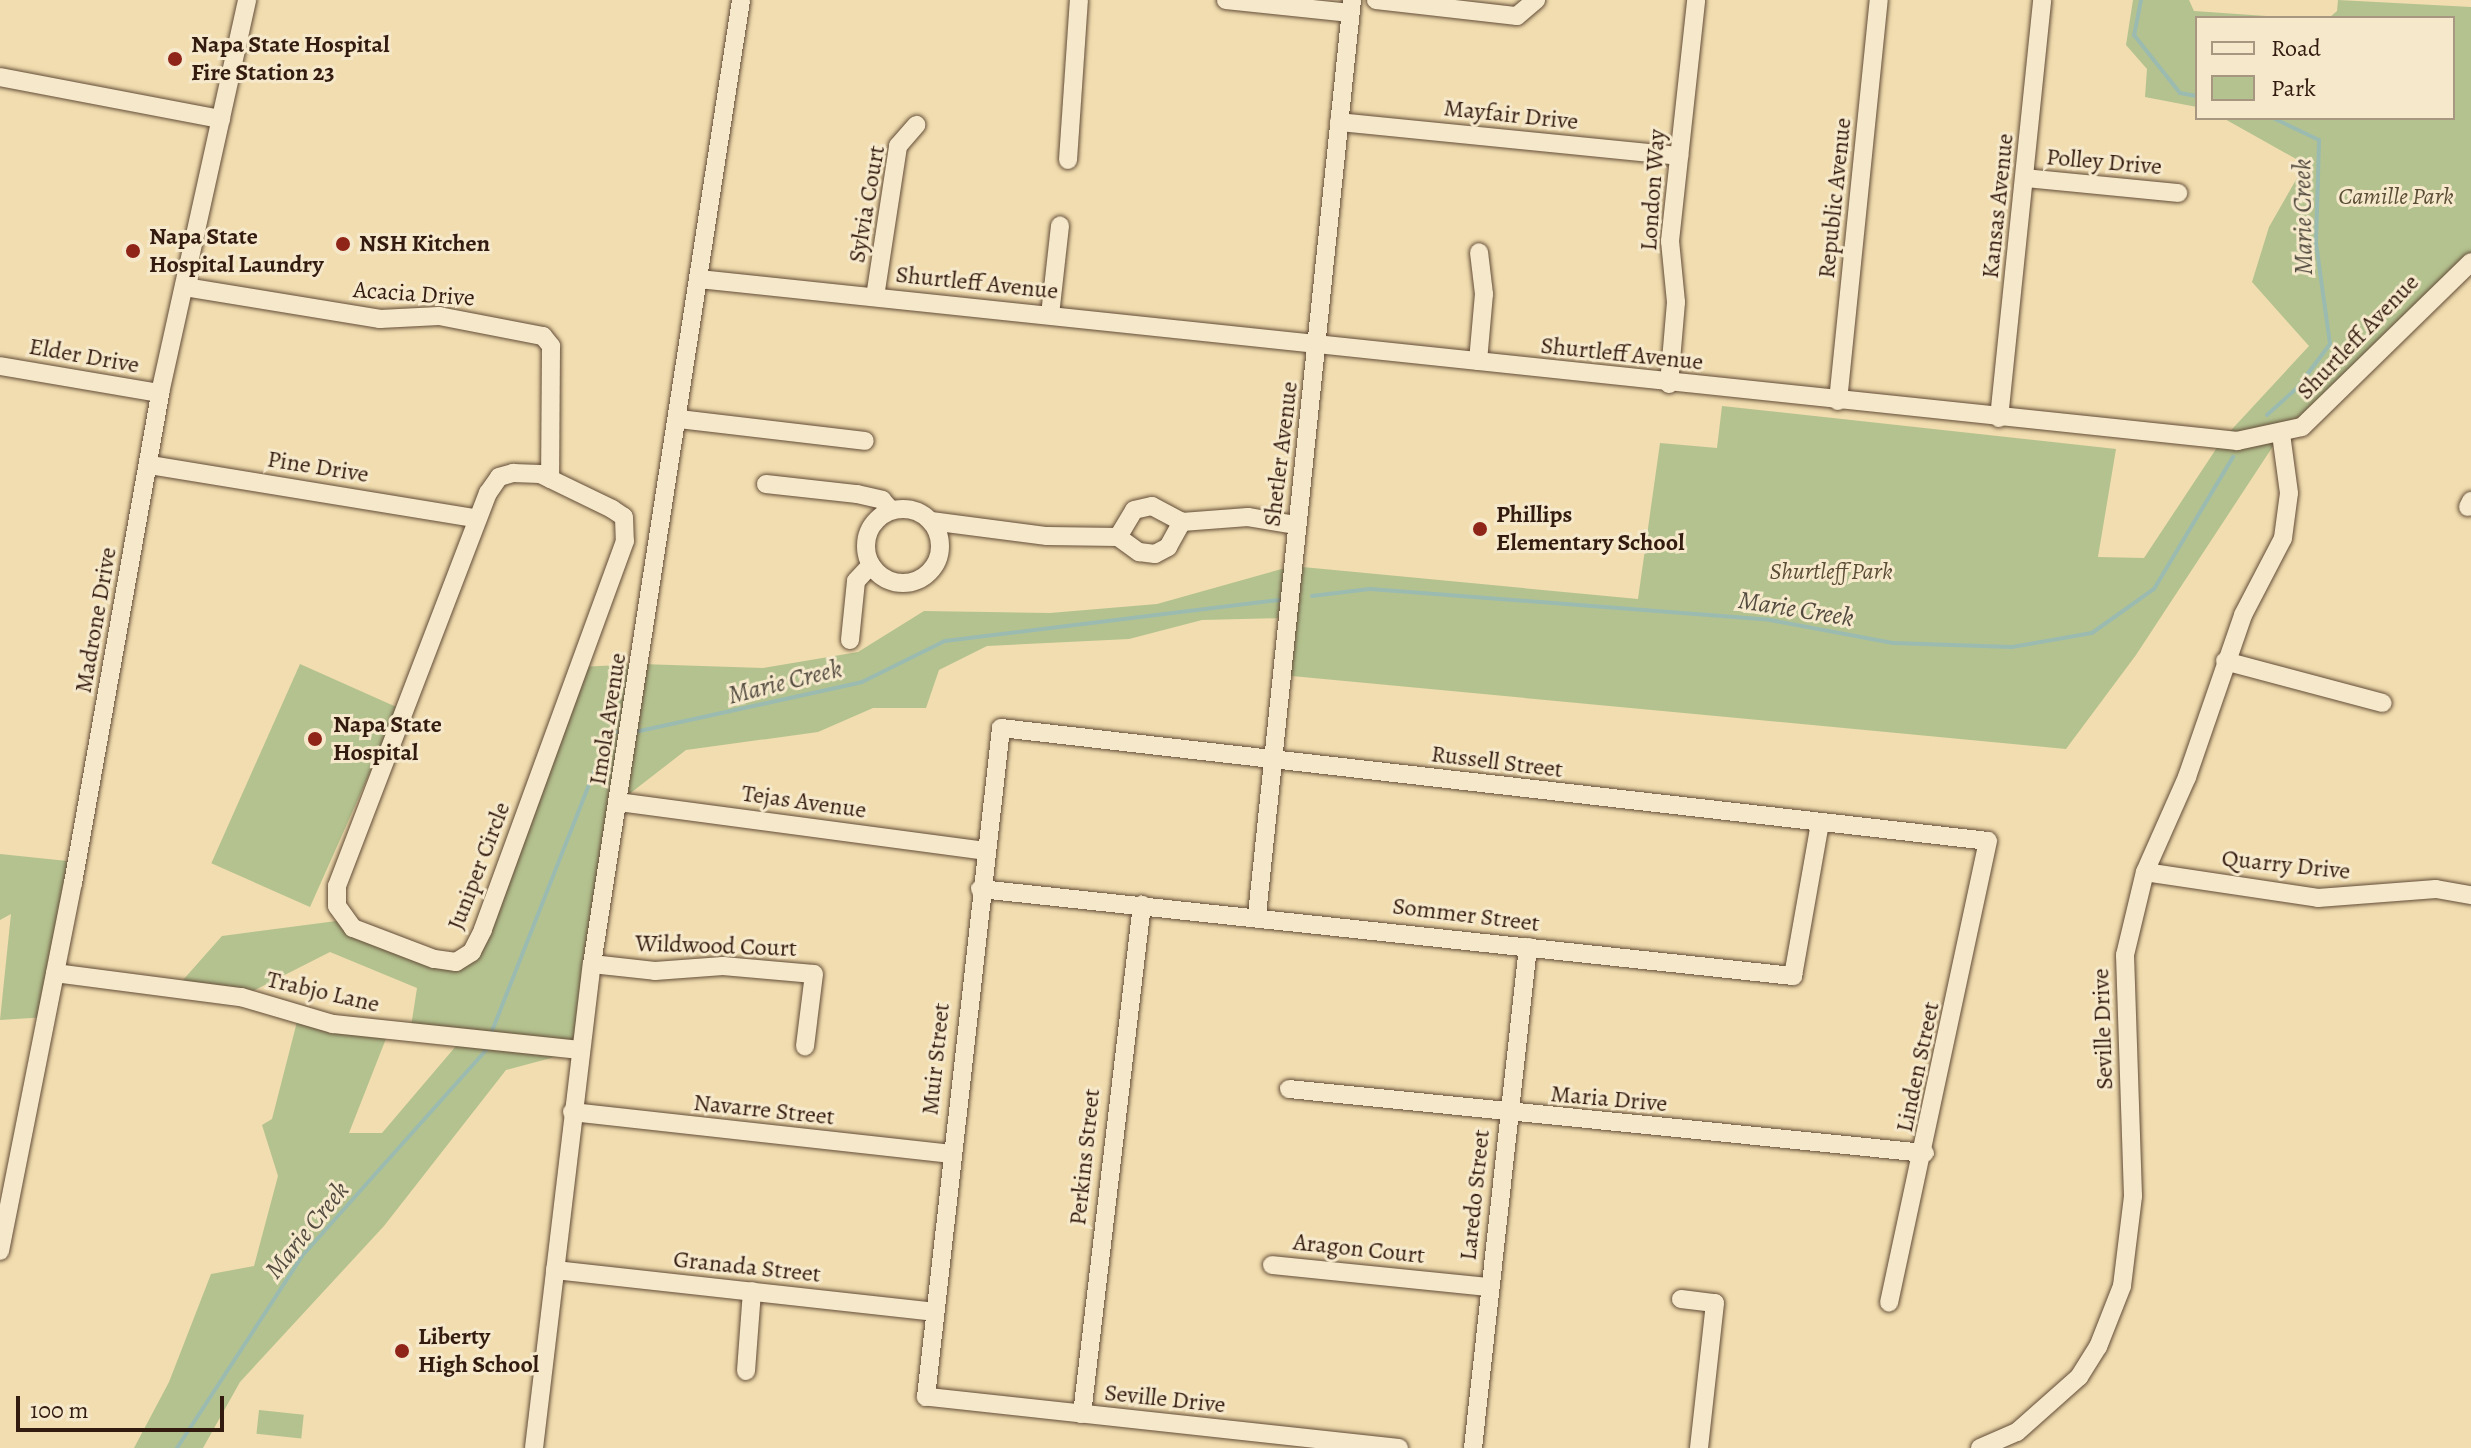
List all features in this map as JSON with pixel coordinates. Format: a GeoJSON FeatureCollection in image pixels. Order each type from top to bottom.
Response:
{"type":"FeatureCollection","features":[{"type":"Feature","properties":{"kind":"street","name":"Madrone Drive"},"geometry":{"type":"LineString","coordinates":[[0,1251],[150,465],[160,393],[247,0]]}},
{"type":"Feature","properties":{"kind":"street","name":"Imola Avenue"},"geometry":{"type":"LineString","coordinates":[[534,1448],[592,964],[679,419],[741,0]]}},
{"type":"Feature","properties":{"kind":"street"},"geometry":{"type":"LineString","coordinates":[[1068,160],[1079,0]]}},
{"type":"Feature","properties":{"kind":"street"},"geometry":{"type":"LineString","coordinates":[[1226,0],[1351,7]]}},
{"type":"Feature","properties":{"kind":"street"},"geometry":{"type":"LineString","coordinates":[[1376,0],[1517,16],[1536,0]]}},
{"type":"Feature","properties":{"kind":"street","name":"London Way"},"geometry":{"type":"LineString","coordinates":[[1669,384],[1676,302],[1670,241],[1696,0]]}},
{"type":"Feature","properties":{"kind":"street","name":"Republic Avenue"},"geometry":{"type":"LineString","coordinates":[[1838,401],[1879,0]]}},
{"type":"Feature","properties":{"kind":"street","name":"Kansas Avenue"},"geometry":{"type":"LineString","coordinates":[[1999,418],[2042,0]]}},
{"type":"Feature","properties":{"kind":"street","name":"Shetler Avenue"},"geometry":{"type":"LineString","coordinates":[[1257,915],[1296,525],[1319,346],[1351,7]]}},
{"type":"Feature","properties":{"kind":"street"},"geometry":{"type":"LineString","coordinates":[[0,77],[221,119]]}},
{"type":"Feature","properties":{"kind":"street","name":"Mayfair Drive"},"geometry":{"type":"LineString","coordinates":[[1339,122],[1679,156]]}},
{"type":"Feature","properties":{"kind":"street","name":"Sylvia Court"},"geometry":{"type":"LineString","coordinates":[[875,297],[898,146],[916,125]]}},
{"type":"Feature","properties":{"kind":"street","name":"Polley Drive"},"geometry":{"type":"LineString","coordinates":[[2025,178],[2178,193]]}},
{"type":"Feature","properties":{"kind":"street"},"geometry":{"type":"LineString","coordinates":[[1050,315],[1060,226]]}},
{"type":"Feature","properties":{"kind":"street"},"geometry":{"type":"LineString","coordinates":[[1478,361],[1484,294],[1479,252]]}},
{"type":"Feature","properties":{"kind":"street","name":"Shurtleff Avenue"},"geometry":{"type":"LineString","coordinates":[[699,279],[2212,440],[2281,434],[2302,427],[2328,405],[2471,262]]}},
{"type":"Feature","properties":{"kind":"street","name":"Acacia Drive"},"geometry":{"type":"LineString","coordinates":[[185,287],[380,319],[439,316],[543,336],[551,346],[550,479]]}},
{"type":"Feature","properties":{"kind":"street","name":"Elder Drive"},"geometry":{"type":"LineString","coordinates":[[0,366],[160,393]]}},
{"type":"Feature","properties":{"kind":"street"},"geometry":{"type":"LineString","coordinates":[[679,419],[865,441]]}},
{"type":"Feature","properties":{"kind":"street","name":"Seville Drive"},"geometry":{"type":"LineString","coordinates":[[1980,1448],[2017,1432],[2079,1377],[2098,1347],[2122,1286],[2133,1196],[2122,991],[2125,955],[2145,872],[2187,777],[2225,661],[2283,538],[2289,493],[2281,434]]}},
{"type":"Feature","properties":{"kind":"street","name":"Pine Drive"},"geometry":{"type":"LineString","coordinates":[[150,465],[478,519]]}},
{"type":"Feature","properties":{"kind":"street","name":"Juniper Circle"},"geometry":{"type":"LineString","coordinates":[[528,473],[550,479],[624,517],[625,541],[483,930],[472,952],[456,962],[353,928],[337,906],[337,886],[478,519],[499,477],[528,473]]}},
{"type":"Feature","properties":{"kind":"street"},"geometry":{"type":"LineString","coordinates":[[766,484],[857,494],[882,500],[891,510]]}},
{"type":"Feature","properties":{"kind":"street"},"geometry":{"type":"LineString","coordinates":[[1118,537],[1134,510],[1152,506],[1182,522],[1248,517],[1296,525]]}},
{"type":"Feature","properties":{"kind":"street"},"geometry":{"type":"LineString","coordinates":[[931,521],[940,544],[925,576],[914,582],[890,581],[871,565],[867,554],[870,530],[891,510],[910,509],[931,521],[1047,536],[1118,537],[1139,552],[1155,554],[1168,547],[1182,522]]}},
{"type":"Feature","properties":{"kind":"street"},"geometry":{"type":"LineString","coordinates":[[850,640],[856,581],[871,565]]}},
{"type":"Feature","properties":{"kind":"street"},"geometry":{"type":"LineString","coordinates":[[2225,661],[2383,703]]}},
{"type":"Feature","properties":{"kind":"street","name":"Russell Street"},"geometry":{"type":"LineString","coordinates":[[1001,728],[1988,841]]}},
{"type":"Feature","properties":{"kind":"street","name":"Muir Street"},"geometry":{"type":"LineString","coordinates":[[926,1397],[950,1154],[1001,728]]}},
{"type":"Feature","properties":{"kind":"street","name":"Tejas Avenue"},"geometry":{"type":"LineString","coordinates":[[619,802],[984,851]]}},
{"type":"Feature","properties":{"kind":"street","name":"Sommer Street"},"geometry":{"type":"LineString","coordinates":[[980,889],[1257,915],[1793,976],[1820,823]]}},
{"type":"Feature","properties":{"kind":"street","name":"Linden Street"},"geometry":{"type":"LineString","coordinates":[[1889,1302],[1925,1153],[1988,841]]}},
{"type":"Feature","properties":{"kind":"street","name":"Quarry Drive"},"geometry":{"type":"LineString","coordinates":[[2145,872],[2318,898],[2436,889],[2471,895]]}},
{"type":"Feature","properties":{"kind":"street","name":"Perkins Street"},"geometry":{"type":"LineString","coordinates":[[1082,1414],[1142,905]]}},
{"type":"Feature","properties":{"kind":"street","name":"Laredo Street"},"geometry":{"type":"LineString","coordinates":[[1473,1448],[1507,1114],[1528,947]]}},
{"type":"Feature","properties":{"kind":"street","name":"Wildwood Court"},"geometry":{"type":"LineString","coordinates":[[592,964],[655,971],[723,966],[814,974],[805,1046]]}},
{"type":"Feature","properties":{"kind":"street","name":"Trabjo Lane"},"geometry":{"type":"LineString","coordinates":[[55,973],[241,997],[333,1024],[581,1050]]}},
{"type":"Feature","properties":{"kind":"street","name":"Maria Drive"},"geometry":{"type":"LineString","coordinates":[[1289,1089],[1507,1114],[1925,1153]]}},
{"type":"Feature","properties":{"kind":"street","name":"Navarre Street"},"geometry":{"type":"LineString","coordinates":[[572,1112],[950,1154]]}},
{"type":"Feature","properties":{"kind":"street","name":"Aragon Court"},"geometry":{"type":"LineString","coordinates":[[1272,1265],[1489,1287]]}},
{"type":"Feature","properties":{"kind":"street","name":"Granada Street"},"geometry":{"type":"LineString","coordinates":[[555,1270],[934,1312]]}},
{"type":"Feature","properties":{"kind":"street"},"geometry":{"type":"LineString","coordinates":[[746,1371],[752,1291]]}},
{"type":"Feature","properties":{"kind":"street"},"geometry":{"type":"LineString","coordinates":[[1681,1299],[1715,1303],[1699,1448]]}},
{"type":"Feature","properties":{"kind":"street","name":"Seville Drive"},"geometry":{"type":"LineString","coordinates":[[926,1397],[1399,1448]]}},
{"type":"Feature","properties":{"kind":"green space"},"geometry":{"type":"Polygon","coordinates":[[[2133,0],[2189,0],[2194,11],[2266,16],[2195,16],[2195,107],[2145,97],[2147,69],[2126,45],[2133,0]]]}},
{"type":"Feature","properties":{"kind":"green space"},"geometry":{"type":"Polygon","coordinates":[[[2338,0],[2471,7],[2471,262],[2281,434],[2136,655],[2066,749],[1281,675],[1286,618],[1202,620],[1129,639],[987,646],[939,670],[926,708],[873,708],[818,732],[686,750],[619,802],[581,1050],[506,1070],[384,1226],[240,1382],[203,1448],[134,1448],[169,1382],[211,1274],[254,1266],[278,1176],[262,1125],[272,1119],[299,1014],[389,1031],[349,1133],[382,1133],[462,1039],[410,1033],[417,988],[330,952],[241,997],[175,989],[222,936],[344,920],[434,959],[472,952],[579,667],[641,664],[763,668],[858,652],[924,611],[1050,613],[1157,604],[1292,566],[1638,599],[1660,443],[1717,448],[1722,406],[2116,449],[2098,557],[2144,558],[2222,440],[2309,346],[2252,282],[2269,227],[2305,164],[2227,120],[2455,120],[2455,16],[2331,16],[2337,11],[2338,0]]]}},
{"type":"Feature","properties":{"kind":"green space"},"geometry":{"type":"Polygon","coordinates":[[[300,664],[399,708],[310,907],[211,863],[300,664]]]}},
{"type":"Feature","properties":{"kind":"green space"},"geometry":{"type":"Polygon","coordinates":[[[0,854],[77,862],[47,1017],[0,1020],[11,914],[0,920],[0,854]]]}},
{"type":"Feature","properties":{"kind":"green space"},"geometry":{"type":"Polygon","coordinates":[[[259,1410],[304,1415],[301,1439],[256,1434],[259,1410]]]}},
{"type":"Feature","properties":{"kind":"waterway","name":"Marie Creek"},"geometry":{"type":"LineString","coordinates":[[2141,0],[2134,35],[2180,93],[2195,96]]}},
{"type":"Feature","properties":{"kind":"waterway","name":"Marie Creek"},"geometry":{"type":"LineString","coordinates":[[2267,415],[2297,388],[2330,344],[2316,243],[2319,140],[2277,120]]}},
{"type":"Feature","properties":{"kind":"waterway","name":"Marie Creek"},"geometry":{"type":"LineString","coordinates":[[1312,596],[1370,589],[1770,620],[1893,643],[2012,647],[2092,633],[2154,589],[2233,457]]}},
{"type":"Feature","properties":{"kind":"waterway","name":"Marie Creek"},"geometry":{"type":"LineString","coordinates":[[635,732],[862,682],[945,641],[1279,600]]}},
{"type":"Feature","properties":{"kind":"waterway","name":"Marie Creek"},"geometry":{"type":"LineString","coordinates":[[492,1031],[610,732],[622,732]]}},
{"type":"Feature","properties":{"kind":"waterway","name":"Marie Creek"},"geometry":{"type":"LineString","coordinates":[[177,1448],[302,1256],[486,1050]]}},
{"type":"Feature","properties":{"kind":"place","name":"Napa State Hospital Fire Station 23"},"geometry":{"type":"Point","coordinates":[175,59]}},
{"type":"Feature","properties":{"kind":"place","name":"NSH Kitchen"},"geometry":{"type":"Point","coordinates":[343,244]}},
{"type":"Feature","properties":{"kind":"place","name":"Napa State Hospital Laundry"},"geometry":{"type":"Point","coordinates":[133,251]}},
{"type":"Feature","properties":{"kind":"place","name":"Phillips Elementary School"},"geometry":{"type":"Point","coordinates":[1480,529]}},
{"type":"Feature","properties":{"kind":"place","name":"Napa State Hospital"},"geometry":{"type":"Point","coordinates":[315,739]}},
{"type":"Feature","properties":{"kind":"place","name":"Liberty High School"},"geometry":{"type":"Point","coordinates":[402,1351]}},
{"type":"Feature","properties":{"kind":"park label","name":"Camille Park"},"geometry":{"type":"Point","coordinates":[2396,197]}},
{"type":"Feature","properties":{"kind":"park label","name":"Shurtleff Park"},"geometry":{"type":"Point","coordinates":[1831,572]}}]}
